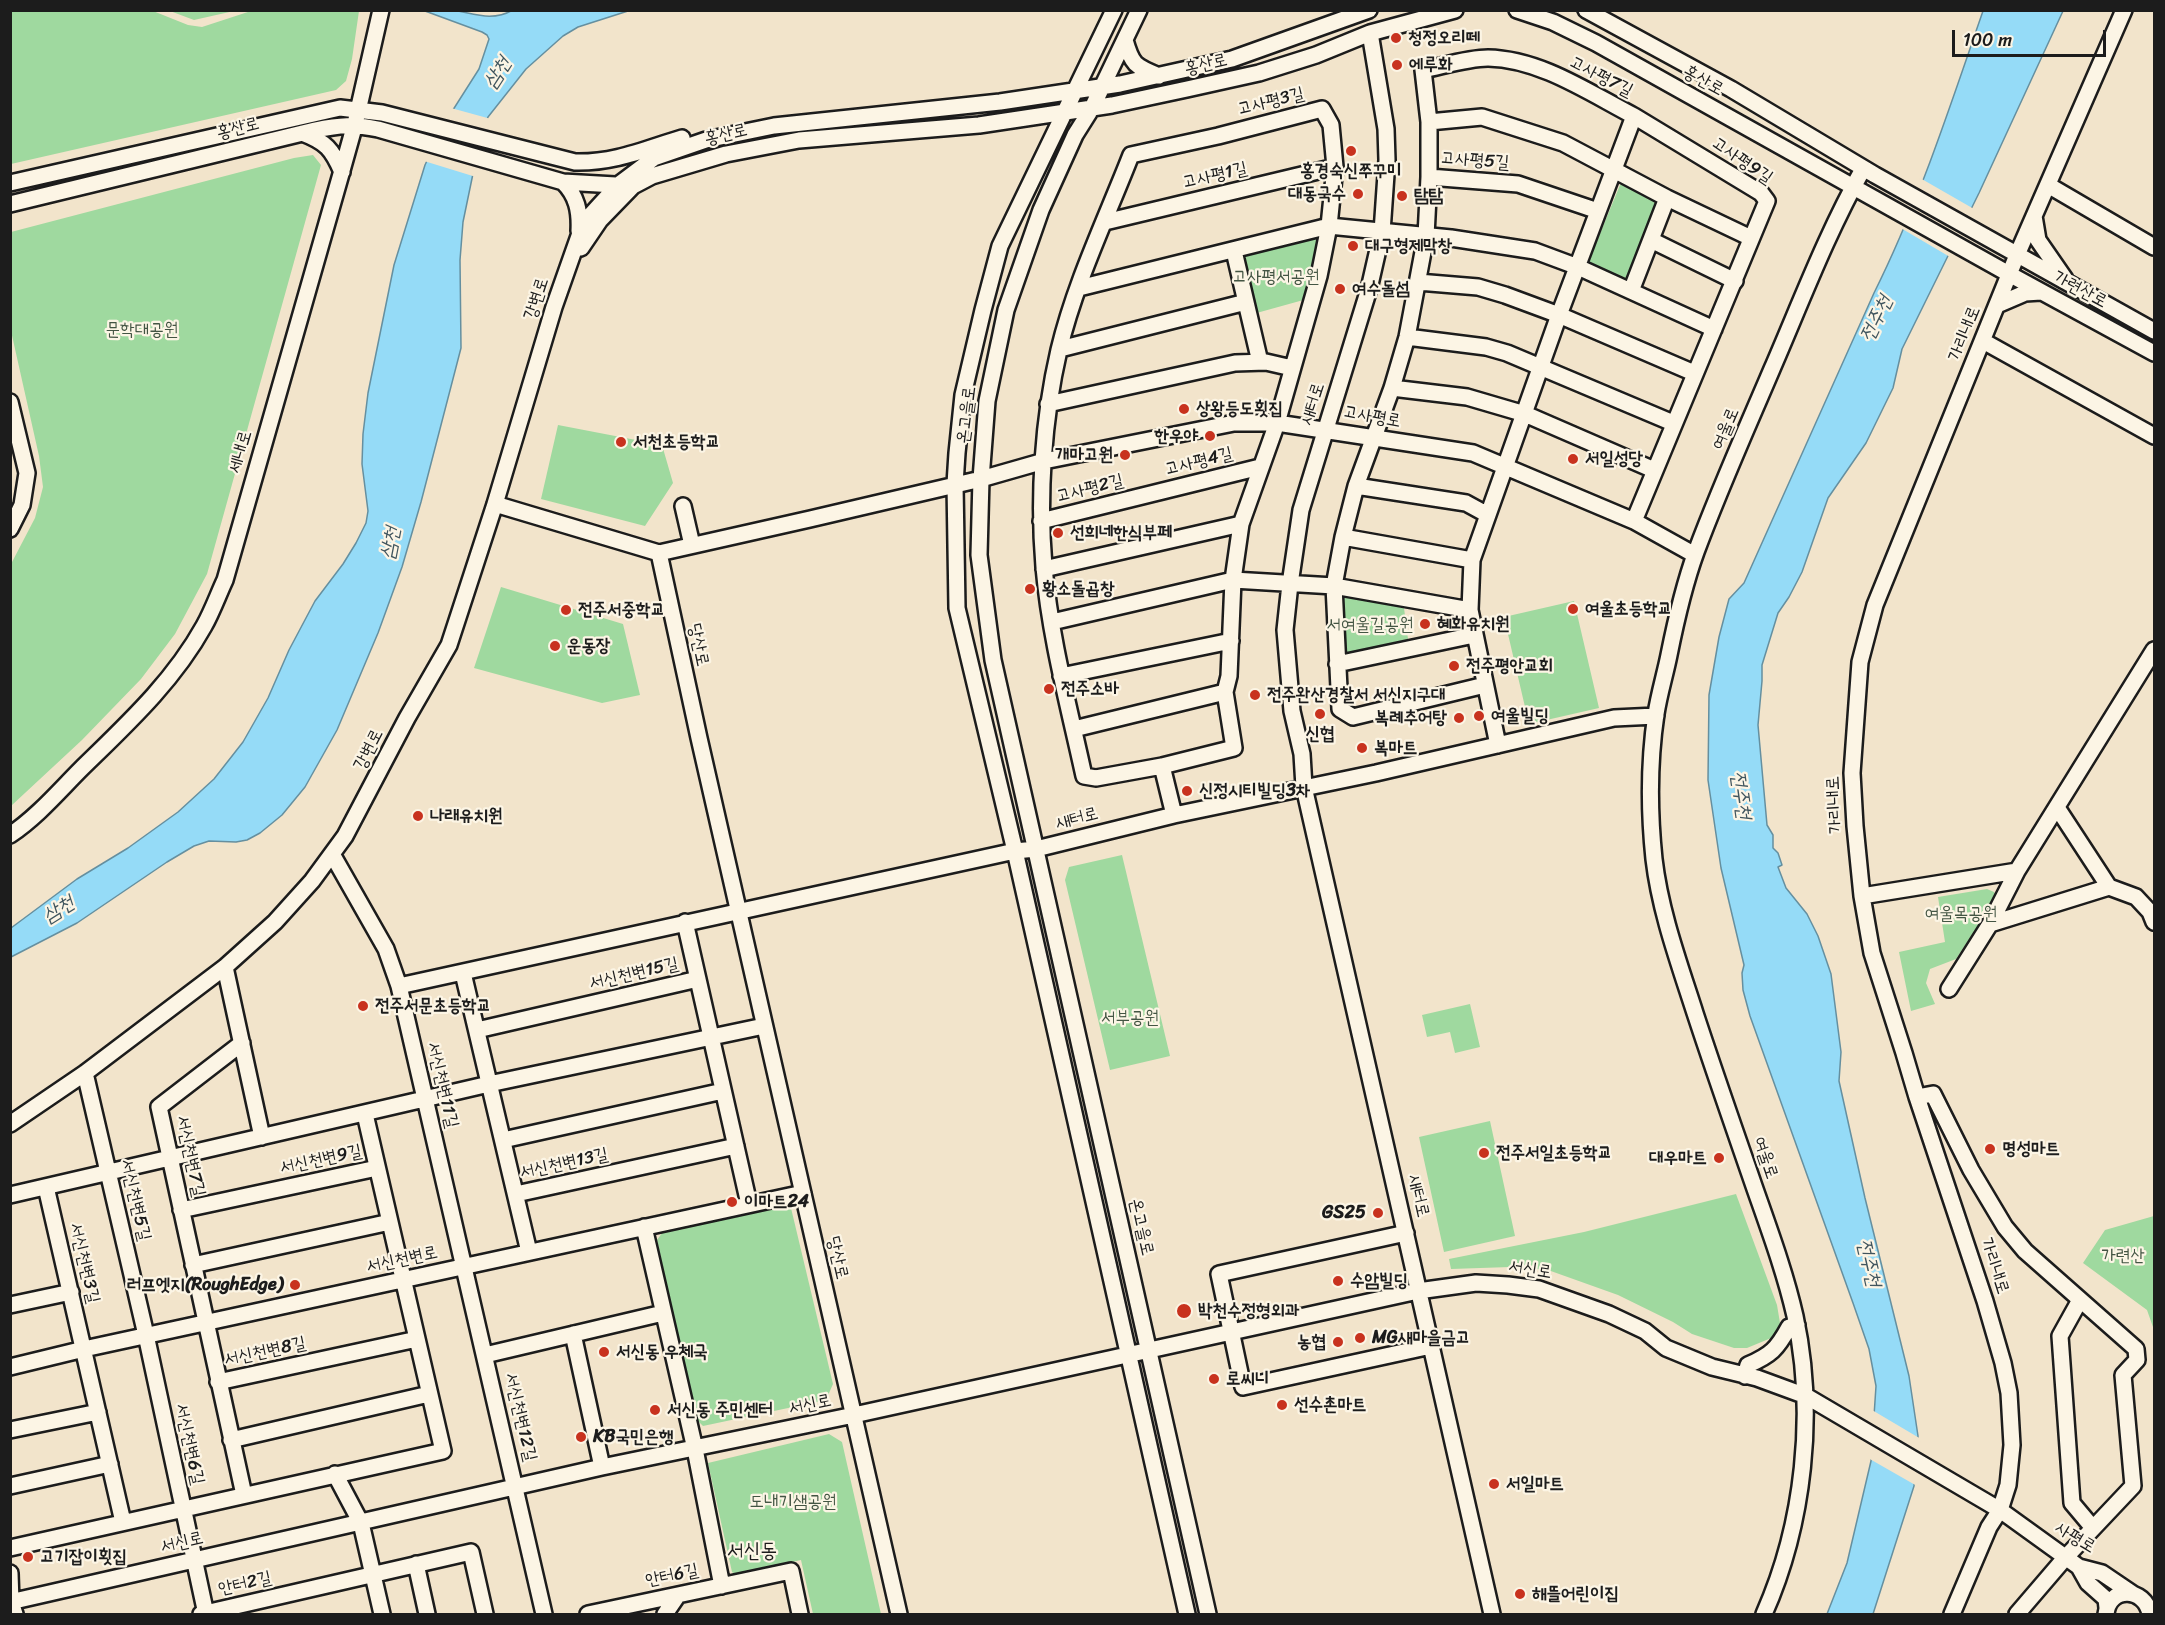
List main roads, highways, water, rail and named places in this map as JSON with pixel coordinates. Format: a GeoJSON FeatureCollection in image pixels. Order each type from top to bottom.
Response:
{"type":"FeatureCollection","features":[{"type":"Feature","properties":{"kind":"water","name":"삼천"},"geometry":{"type":"Polygon","coordinates":[[[454,10],[492,16],[513,10],[628,11],[578,27],[563,36],[526,69],[488,117],[481,135],[463,222],[460,260],[461,348],[402,567],[378,633],[337,730],[305,787],[282,815],[260,833],[247,840],[209,841],[194,846],[77,923],[11,957],[11,928],[77,879],[128,848],[178,812],[214,779],[243,742],[268,698],[289,650],[315,601],[356,543],[366,523],[368,511],[362,464],[368,393],[394,265],[425,165],[444,124],[479,69],[489,39],[482,32],[425,11],[454,10]]]}},
{"type":"Feature","properties":{"kind":"water","name":"전주천"},"geometry":{"type":"Polygon","coordinates":[[[1983,11],[2063,11],[1979,193],[1902,349],[1893,388],[1866,443],[1828,498],[1802,572],[1778,613],[1762,665],[1758,725],[1767,825],[1773,835],[1773,848],[1778,853],[1782,865],[1778,867],[1786,888],[1807,914],[1818,936],[1831,974],[1841,1052],[1839,1081],[1909,1376],[1918,1436],[1914,1486],[1873,1614],[1827,1614],[1847,1563],[1871,1461],[1876,1386],[1869,1349],[1750,1016],[1743,990],[1744,965],[1721,868],[1708,780],[1709,695],[1719,637],[1729,599],[1744,583],[1905,224],[1933,154],[1983,11]]]}},
{"type":"Feature","properties":{"kind":"place","name":"청정오리떼"},"geometry":{"type":"Point","coordinates":[1396,38]}},
{"type":"Feature","properties":{"kind":"place","name":"에루화"},"geometry":{"type":"Point","coordinates":[1397,65]}},
{"type":"Feature","properties":{"kind":"place","name":"홍경숙신쭈꾸미"},"geometry":{"type":"Point","coordinates":[1351,151]}},
{"type":"Feature","properties":{"kind":"place","name":"대동국수"},"geometry":{"type":"Point","coordinates":[1358,194]}},
{"type":"Feature","properties":{"kind":"place","name":"탐탐"},"geometry":{"type":"Point","coordinates":[1402,196]}},
{"type":"Feature","properties":{"kind":"place","name":"대구형제막창"},"geometry":{"type":"Point","coordinates":[1353,246]}},
{"type":"Feature","properties":{"kind":"place","name":"여수돌섬"},"geometry":{"type":"Point","coordinates":[1340,289]}},
{"type":"Feature","properties":{"kind":"place","name":"상왕등도횟집"},"geometry":{"type":"Point","coordinates":[1184,409]}},
{"type":"Feature","properties":{"kind":"place","name":"한우야"},"geometry":{"type":"Point","coordinates":[1210,436]}},
{"type":"Feature","properties":{"kind":"place","name":"서천초등학교"},"geometry":{"type":"Point","coordinates":[621,442]}},
{"type":"Feature","properties":{"kind":"place","name":"개마고원"},"geometry":{"type":"Point","coordinates":[1125,455]}},
{"type":"Feature","properties":{"kind":"place","name":"서일성당"},"geometry":{"type":"Point","coordinates":[1573,459]}},
{"type":"Feature","properties":{"kind":"place","name":"선희네한식부페"},"geometry":{"type":"Point","coordinates":[1058,533]}},
{"type":"Feature","properties":{"kind":"place","name":"황소돌곱창"},"geometry":{"type":"Point","coordinates":[1030,589]}},
{"type":"Feature","properties":{"kind":"place","name":"여울초등학교"},"geometry":{"type":"Point","coordinates":[1573,609]}},
{"type":"Feature","properties":{"kind":"place","name":"전주서중학교"},"geometry":{"type":"Point","coordinates":[566,610]}},
{"type":"Feature","properties":{"kind":"place","name":"혜화유치원"},"geometry":{"type":"Point","coordinates":[1425,624]}},
{"type":"Feature","properties":{"kind":"place","name":"운동장"},"geometry":{"type":"Point","coordinates":[555,646]}},
{"type":"Feature","properties":{"kind":"place","name":"전주평안교회"},"geometry":{"type":"Point","coordinates":[1454,666]}},
{"type":"Feature","properties":{"kind":"place","name":"전주소바"},"geometry":{"type":"Point","coordinates":[1049,689]}},
{"type":"Feature","properties":{"kind":"place","name":"전주완산경찰서 서신지구대"},"geometry":{"type":"Point","coordinates":[1255,695]}},
{"type":"Feature","properties":{"kind":"place","name":"신협"},"geometry":{"type":"Point","coordinates":[1320,714]}},
{"type":"Feature","properties":{"kind":"place","name":"여울빌딩"},"geometry":{"type":"Point","coordinates":[1479,716]}},
{"type":"Feature","properties":{"kind":"place","name":"복례추어탕"},"geometry":{"type":"Point","coordinates":[1459,718]}},
{"type":"Feature","properties":{"kind":"place","name":"복마트"},"geometry":{"type":"Point","coordinates":[1362,748]}},
{"type":"Feature","properties":{"kind":"place","name":"신정시티빌딩3차"},"geometry":{"type":"Point","coordinates":[1187,791]}},
{"type":"Feature","properties":{"kind":"place","name":"나래유치원"},"geometry":{"type":"Point","coordinates":[418,816]}},
{"type":"Feature","properties":{"kind":"place","name":"전주서문초등학교"},"geometry":{"type":"Point","coordinates":[363,1006]}},
{"type":"Feature","properties":{"kind":"place","name":"명성마트"},"geometry":{"type":"Point","coordinates":[1990,1149]}},
{"type":"Feature","properties":{"kind":"place","name":"전주서일초등학교"},"geometry":{"type":"Point","coordinates":[1484,1153]}},
{"type":"Feature","properties":{"kind":"place","name":"대우마트"},"geometry":{"type":"Point","coordinates":[1719,1158]}},
{"type":"Feature","properties":{"kind":"place","name":"이마트24"},"geometry":{"type":"Point","coordinates":[732,1202]}},
{"type":"Feature","properties":{"kind":"place","name":"GS25"},"geometry":{"type":"Point","coordinates":[1378,1213]}},
{"type":"Feature","properties":{"kind":"place","name":"수암빌딩"},"geometry":{"type":"Point","coordinates":[1338,1281]}},
{"type":"Feature","properties":{"kind":"place","name":"러프엣지(RoughEdge)"},"geometry":{"type":"Point","coordinates":[295,1285]}},
{"type":"Feature","properties":{"kind":"place","name":"박천수정형외과"},"geometry":{"type":"Point","coordinates":[1184,1311]}},
{"type":"Feature","properties":{"kind":"place","name":"MG새마을금고"},"geometry":{"type":"Point","coordinates":[1360,1338]}},
{"type":"Feature","properties":{"kind":"place","name":"농협"},"geometry":{"type":"Point","coordinates":[1338,1342]}},
{"type":"Feature","properties":{"kind":"place","name":"서신동 우체국"},"geometry":{"type":"Point","coordinates":[604,1352]}},
{"type":"Feature","properties":{"kind":"place","name":"로씨니"},"geometry":{"type":"Point","coordinates":[1214,1379]}},
{"type":"Feature","properties":{"kind":"place","name":"선수촌마트"},"geometry":{"type":"Point","coordinates":[1282,1405]}},
{"type":"Feature","properties":{"kind":"place","name":"서신동 주민센터"},"geometry":{"type":"Point","coordinates":[655,1410]}},
{"type":"Feature","properties":{"kind":"place","name":"KB국민은행"},"geometry":{"type":"Point","coordinates":[581,1437]}},
{"type":"Feature","properties":{"kind":"place","name":"서일마트"},"geometry":{"type":"Point","coordinates":[1494,1484]}},
{"type":"Feature","properties":{"kind":"place","name":"고기잡이횟집"},"geometry":{"type":"Point","coordinates":[28,1557]}},
{"type":"Feature","properties":{"kind":"place","name":"해뜰어린이집"},"geometry":{"type":"Point","coordinates":[1520,1594]}},
{"type":"Feature","properties":{"kind":"district","name":"서신동"},"geometry":{"type":"Point","coordinates":[752,1552]}},
{"type":"Feature","properties":{"kind":"park label","name":"고사평서공원"},"geometry":{"type":"Point","coordinates":[1276,277]}},
{"type":"Feature","properties":{"kind":"park label","name":"문학대공원"},"geometry":{"type":"Point","coordinates":[142,330]}},
{"type":"Feature","properties":{"kind":"park label","name":"서여울길공원"},"geometry":{"type":"Point","coordinates":[1370,625]}},
{"type":"Feature","properties":{"kind":"park label","name":"여울목공원"},"geometry":{"type":"Point","coordinates":[1961,914]}},
{"type":"Feature","properties":{"kind":"park label","name":"서부공원"},"geometry":{"type":"Point","coordinates":[1130,1018]}},
{"type":"Feature","properties":{"kind":"park label","name":"가련산"},"geometry":{"type":"Point","coordinates":[2123,1256]}},
{"type":"Feature","properties":{"kind":"park label","name":"도내기샘공원"},"geometry":{"type":"Point","coordinates":[793,1502]}}]}
